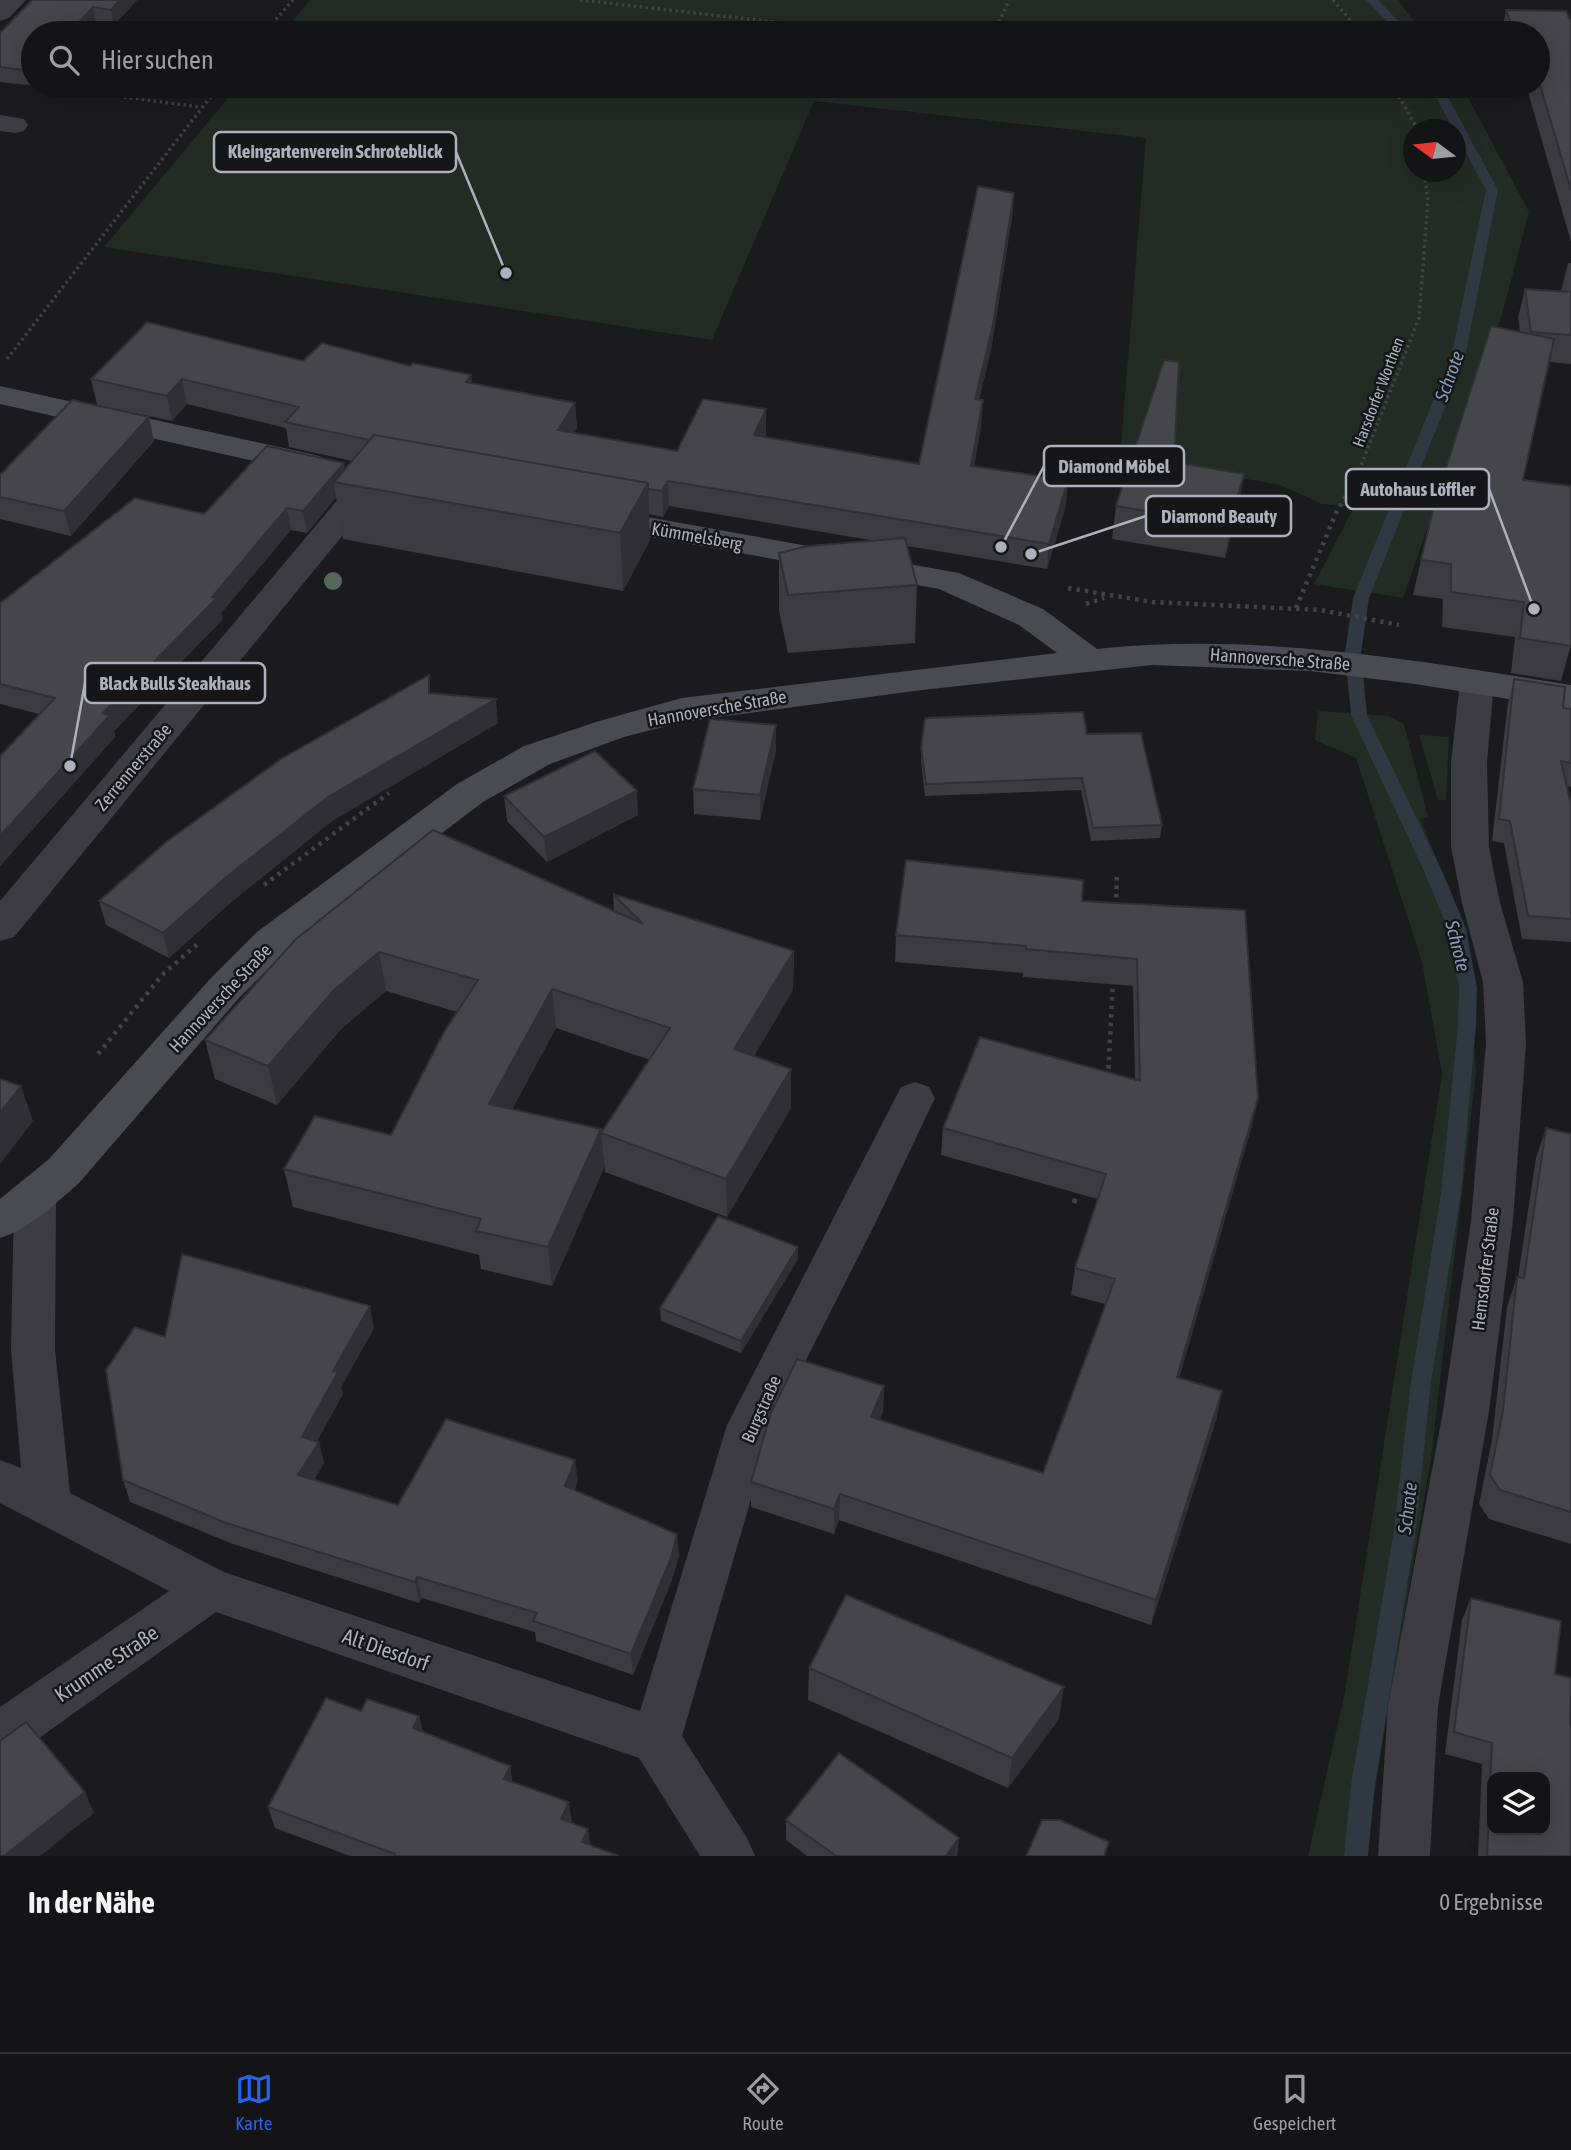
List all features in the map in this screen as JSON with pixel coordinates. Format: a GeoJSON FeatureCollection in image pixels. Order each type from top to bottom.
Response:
{"type":"FeatureCollection","features":[{"type":"Feature","properties":{"kind":"main road"},"geometry":{"type":"LineString","coordinates":[[0,395],[385,480]]}},
{"type":"Feature","properties":{"kind":"main road","name":"Kümmelsberg"},"geometry":{"type":"LineString","coordinates":[[564,513],[947,580],[1031,617],[1089,660]]}},
{"type":"Feature","properties":{"kind":"main road","name":"Hannoversche Straße"},"geometry":{"type":"LineString","coordinates":[[18,1209],[64,1171],[225,989],[271,942],[421,828],[508,770],[568,743],[682,710],[1089,660],[1176,653],[1314,659],[1571,696]]}},
{"type":"Feature","properties":{"kind":"street"},"geometry":{"type":"LineString","coordinates":[[0,13],[13,0]]}},
{"type":"Feature","properties":{"kind":"street","name":"Zerrennerstraße"},"geometry":{"type":"LineString","coordinates":[[0,927],[385,480]]}},
{"type":"Feature","properties":{"kind":"street","name":"Hemsdorfer Straße"},"geometry":{"type":"LineString","coordinates":[[1404,1856],[1413,1706],[1468,1397],[1492,1221],[1506,1043],[1503,982],[1481,903],[1470,847],[1469,763],[1477,681]]}},
{"type":"Feature","properties":{"kind":"street","name":"Burgstraße"},"geometry":{"type":"LineString","coordinates":[[656,1740],[750,1425],[854,1224],[915,1098]]}},
{"type":"Feature","properties":{"kind":"street","name":"Hannoversche Straße"},"geometry":{"type":"LineString","coordinates":[[18,1209],[48,1506]]}},
{"type":"Feature","properties":{"kind":"street","name":"Alt Diesdorf"},"geometry":{"type":"LineString","coordinates":[[0,1480],[211,1590],[656,1740]]}},
{"type":"Feature","properties":{"kind":"street","name":"Krumme Straße"},"geometry":{"type":"LineString","coordinates":[[0,1736],[211,1590]]}},
{"type":"Feature","properties":{"kind":"street"},"geometry":{"type":"LineString","coordinates":[[656,1740],[729,1856]]}},
{"type":"Feature","properties":{"kind":"path"},"geometry":{"type":"LineString","coordinates":[[275,21],[293,0]]}},
{"type":"Feature","properties":{"kind":"path"},"geometry":{"type":"LineString","coordinates":[[580,0],[766,21]]}},
{"type":"Feature","properties":{"kind":"path"},"geometry":{"type":"LineString","coordinates":[[999,21],[1009,0]]}},
{"type":"Feature","properties":{"kind":"path"},"geometry":{"type":"LineString","coordinates":[[1333,0],[1351,21]]}},
{"type":"Feature","properties":{"kind":"path"},"geometry":{"type":"LineString","coordinates":[[135,98],[200,107]]}},
{"type":"Feature","properties":{"kind":"path"},"geometry":{"type":"LineString","coordinates":[[0,368],[208,98]]}},
{"type":"Feature","properties":{"kind":"path"},"geometry":{"type":"LineString","coordinates":[[1400,98],[1412,119]]}},
{"type":"Feature","properties":{"kind":"path","name":"Harsdorfer Worthen"},"geometry":{"type":"LineString","coordinates":[[1296,608],[1336,513],[1364,463],[1419,318],[1428,201],[1425,182]]}},
{"type":"Feature","properties":{"kind":"path"},"geometry":{"type":"LineString","coordinates":[[1104,598],[1157,605],[1296,608],[1379,622]]}},
{"type":"Feature","properties":{"kind":"path"},"geometry":{"type":"LineString","coordinates":[[1116,911],[1117,872]]}},
{"type":"Feature","properties":{"kind":"path"},"geometry":{"type":"LineString","coordinates":[[1107,1082],[1114,977]]}},
{"type":"Feature","properties":{"kind":"path"},"geometry":{"type":"LineString","coordinates":[[1074,1203],[1081,1176]]}},
{"type":"Feature","properties":{"kind":"shaded area"},"geometry":{"type":"Polygon","coordinates":[[[310,0],[1398,0],[1414,21],[292,21],[310,0]]]}},
{"type":"Feature","properties":{"kind":"shaded area"},"geometry":{"type":"Polygon","coordinates":[[[228,98],[1468,98],[1529,212],[1502,315],[1403,598],[1314,584],[1354,507],[1322,504],[1280,485],[1120,457],[1146,138],[814,101],[712,340],[104,247],[228,98]]]}},
{"type":"Feature","properties":{"kind":"shaded area"},"geometry":{"type":"Polygon","coordinates":[[[1318,711],[1389,716],[1404,724],[1428,817],[1420,819],[1467,930],[1476,1073],[1431,1458],[1368,1829],[1368,1856],[1308,1856],[1345,1692],[1442,1074],[1422,962],[1356,758],[1315,740],[1318,711]]]}},
{"type":"Feature","properties":{"kind":"shaded area"},"geometry":{"type":"Polygon","coordinates":[[[1419,735],[1449,737],[1446,800],[1438,800],[1419,735]]]}},
{"type":"Feature","properties":{"kind":"building"},"geometry":{"type":"Polygon","coordinates":[[[32,0],[120,0],[111,10],[93,7],[80,21],[21,21],[21,70],[0,67],[0,33],[32,0]]]}},
{"type":"Feature","properties":{"kind":"building"},"geometry":{"type":"Polygon","coordinates":[[[1506,10],[1566,11],[1571,22],[1571,190],[1544,98],[1550,98],[1550,21],[1510,21],[1506,10]]]}},
{"type":"Feature","properties":{"kind":"building"},"geometry":{"type":"Polygon","coordinates":[[[978,186],[1014,193],[993,325],[975,399],[983,400],[971,466],[1068,480],[1049,544],[668,481],[662,491],[648,489],[648,483],[374,435],[369,440],[285,422],[299,407],[182,379],[167,396],[91,379],[147,322],[303,361],[322,343],[410,366],[413,363],[471,375],[466,382],[575,403],[558,430],[677,451],[703,399],[766,409],[754,435],[919,464],[978,186]]]}},
{"type":"Feature","properties":{"kind":"building"},"geometry":{"type":"Polygon","coordinates":[[[1525,289],[1571,292],[1571,335],[1531,332],[1525,289]]]}},
{"type":"Feature","properties":{"kind":"building"},"geometry":{"type":"Polygon","coordinates":[[[1491,326],[1554,339],[1523,480],[1571,486],[1571,646],[1520,638],[1524,602],[1451,592],[1451,564],[1421,560],[1434,506],[1491,326]]]}},
{"type":"Feature","properties":{"kind":"building"},"geometry":{"type":"Polygon","coordinates":[[[1164,360],[1179,362],[1174,462],[1244,474],[1230,525],[1116,506],[1164,360]]]}},
{"type":"Feature","properties":{"kind":"building"},"geometry":{"type":"Polygon","coordinates":[[[72,400],[149,417],[64,511],[0,497],[0,475],[72,400]]]}},
{"type":"Feature","properties":{"kind":"building"},"geometry":{"type":"Polygon","coordinates":[[[374,435],[648,483],[620,533],[334,482],[374,435]]]}},
{"type":"Feature","properties":{"kind":"building"},"geometry":{"type":"Polygon","coordinates":[[[267,446],[344,463],[303,511],[287,508],[212,597],[217,598],[103,713],[110,715],[0,836],[0,756],[55,698],[0,684],[0,603],[135,498],[204,514],[267,446]]]}},
{"type":"Feature","properties":{"kind":"building"},"geometry":{"type":"Polygon","coordinates":[[[905,538],[917,585],[788,595],[779,553],[808,546],[905,538]]]}},
{"type":"Feature","properties":{"kind":"building"},"geometry":{"type":"Polygon","coordinates":[[[429,675],[429,693],[496,699],[328,797],[225,878],[163,933],[99,901],[166,842],[281,759],[429,675]]]}},
{"type":"Feature","properties":{"kind":"building"},"geometry":{"type":"Polygon","coordinates":[[[1514,679],[1565,687],[1563,708],[1571,709],[1571,763],[1561,761],[1571,804],[1571,919],[1528,916],[1510,821],[1499,819],[1514,679]]]}},
{"type":"Feature","properties":{"kind":"building"},"geometry":{"type":"Polygon","coordinates":[[[1083,712],[1087,734],[1141,733],[1162,825],[1093,828],[1082,778],[926,784],[921,748],[925,718],[1083,712]]]}},
{"type":"Feature","properties":{"kind":"building"},"geometry":{"type":"Polygon","coordinates":[[[710,719],[776,725],[760,795],[693,789],[710,719]]]}},
{"type":"Feature","properties":{"kind":"building"},"geometry":{"type":"Polygon","coordinates":[[[595,751],[637,791],[544,837],[504,796],[595,751]]]}},
{"type":"Feature","properties":{"kind":"building"},"geometry":{"type":"Polygon","coordinates":[[[433,830],[643,924],[613,894],[794,951],[734,1049],[791,1069],[726,1179],[601,1133],[670,1028],[552,989],[489,1104],[601,1129],[548,1247],[476,1231],[481,1219],[284,1169],[315,1116],[391,1135],[444,1032],[478,980],[379,952],[334,990],[268,1066],[205,1040],[296,939],[433,830]]]}},
{"type":"Feature","properties":{"kind":"building"},"geometry":{"type":"Polygon","coordinates":[[[906,860],[1083,880],[1082,901],[1245,910],[1258,1098],[1177,1377],[1222,1391],[1156,1600],[840,1494],[834,1509],[751,1482],[770,1415],[797,1359],[884,1386],[871,1417],[1043,1473],[1115,1279],[1075,1268],[1106,1174],[943,1128],[980,1037],[1140,1081],[1137,959],[896,935],[906,860]]]}},
{"type":"Feature","properties":{"kind":"building"},"geometry":{"type":"Polygon","coordinates":[[[0,1079],[21,1086],[0,1113],[0,1079]]]}},
{"type":"Feature","properties":{"kind":"building"},"geometry":{"type":"Polygon","coordinates":[[[1546,1128],[1571,1134],[1571,1512],[1500,1490],[1490,1475],[1503,1411],[1517,1277],[1524,1278],[1546,1128]]]}},
{"type":"Feature","properties":{"kind":"building"},"geometry":{"type":"Polygon","coordinates":[[[718,1216],[798,1247],[741,1341],[660,1308],[718,1216]]]}},
{"type":"Feature","properties":{"kind":"building"},"geometry":{"type":"Polygon","coordinates":[[[182,1254],[370,1306],[333,1371],[338,1372],[302,1437],[319,1442],[298,1475],[398,1505],[446,1419],[575,1460],[565,1486],[677,1534],[671,1558],[631,1654],[533,1621],[537,1613],[417,1577],[415,1582],[226,1523],[123,1480],[106,1370],[135,1327],[165,1337],[182,1254]]]}},
{"type":"Feature","properties":{"kind":"building"},"geometry":{"type":"Polygon","coordinates":[[[846,1595],[1064,1687],[1012,1758],[809,1668],[846,1595]]]}},
{"type":"Feature","properties":{"kind":"building"},"geometry":{"type":"Polygon","coordinates":[[[1471,1598],[1561,1621],[1555,1674],[1571,1678],[1571,1856],[1487,1856],[1488,1835],[1550,1835],[1550,1772],[1491,1772],[1492,1743],[1454,1732],[1471,1598]]]}},
{"type":"Feature","properties":{"kind":"building"},"geometry":{"type":"Polygon","coordinates":[[[326,1698],[361,1711],[367,1699],[419,1716],[413,1728],[510,1766],[504,1779],[569,1802],[561,1819],[588,1829],[582,1842],[619,1856],[394,1856],[395,1854],[268,1807],[326,1698]]]}},
{"type":"Feature","properties":{"kind":"building"},"geometry":{"type":"Polygon","coordinates":[[[26,1722],[85,1792],[4,1856],[0,1856],[0,1741],[26,1722]]]}},
{"type":"Feature","properties":{"kind":"building"},"geometry":{"type":"Polygon","coordinates":[[[839,1753],[959,1838],[946,1856],[836,1856],[786,1820],[839,1753]]]}},
{"type":"Feature","properties":{"kind":"building"},"geometry":{"type":"Polygon","coordinates":[[[1042,1820],[1060,1820],[1109,1842],[1104,1856],[1026,1856],[1042,1820]]]}},
{"type":"Feature","properties":{"kind":"waterway","name":"Schrote"},"geometry":{"type":"LineString","coordinates":[[1372,0],[1392,21]]}},
{"type":"Feature","properties":{"kind":"waterway","name":"Schrote"},"geometry":{"type":"LineString","coordinates":[[1356,1856],[1363,1785],[1404,1536],[1421,1382],[1451,1193],[1467,1025],[1468,988],[1457,929],[1433,871],[1359,715],[1353,653],[1361,598],[1458,357],[1492,190],[1442,98]]}},
{"type":"Feature","properties":{"kind":"place","name":"Kleingartenverein Schroteblick"},"geometry":{"type":"Point","coordinates":[506,273]}},
{"type":"Feature","properties":{"kind":"place","name":"Diamond Möbel"},"geometry":{"type":"Point","coordinates":[1001,547]}},
{"type":"Feature","properties":{"kind":"place","name":"Diamond Beauty"},"geometry":{"type":"Point","coordinates":[1031,554]}},
{"type":"Feature","properties":{"kind":"place","name":"Autohaus Löffler"},"geometry":{"type":"Point","coordinates":[1534,609]}},
{"type":"Feature","properties":{"kind":"place","name":"Black Bulls Steakhaus"},"geometry":{"type":"Point","coordinates":[70,766]}}]}
